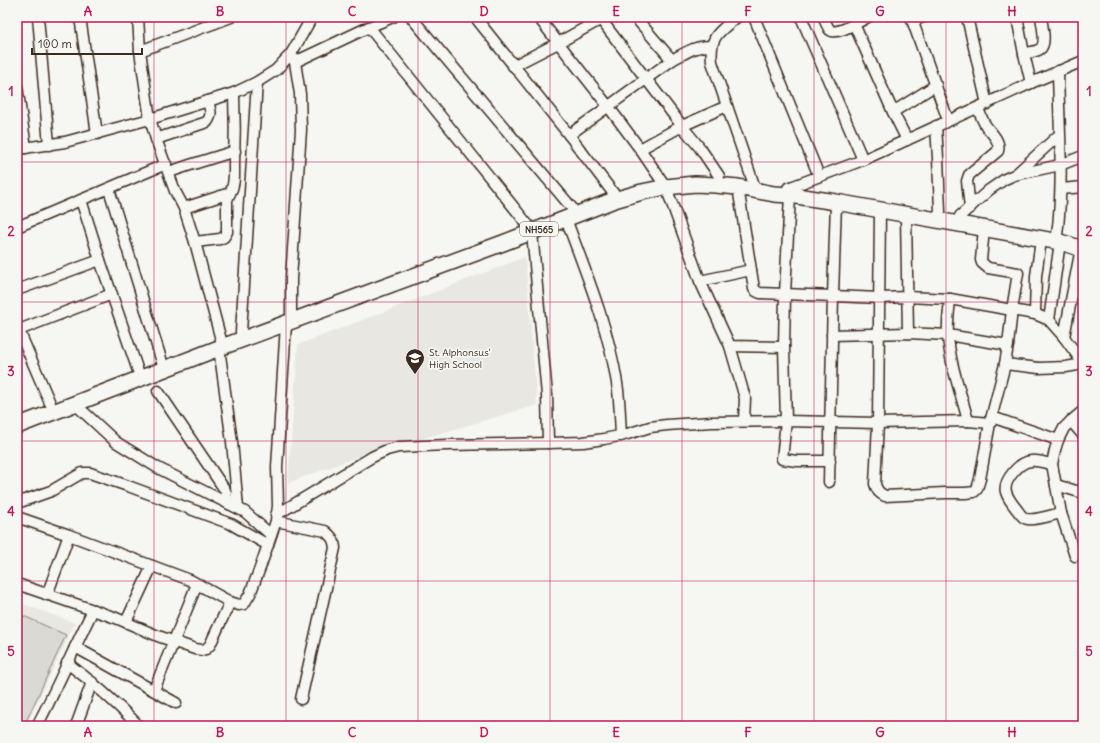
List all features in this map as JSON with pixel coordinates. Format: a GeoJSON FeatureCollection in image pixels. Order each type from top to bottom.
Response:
{"type":"FeatureCollection","features":[{"type":"Feature","properties":{"kind":"highway","name":"NH565"},"geometry":{"type":"LineString","coordinates":[[569,214],[689,177],[719,176],[753,182],[789,192],[836,202],[984,230],[1041,240],[1058,239]]}},
{"type":"Feature","properties":{"kind":"highway","name":"NH565"},"geometry":{"type":"LineString","coordinates":[[17,426],[75,404],[220,344],[530,229],[614,194],[640,185],[715,185],[738,187],[774,194],[789,192],[940,212],[965,212],[1082,246]]}},
{"type":"Feature","properties":{"kind":"highway","name":"NH565"},"geometry":{"type":"LineString","coordinates":[[17,416],[162,362],[220,344],[241,332],[288,319]]}},
{"type":"Feature","properties":{"kind":"street"},"geometry":{"type":"LineString","coordinates":[[38,17],[49,145]]}},
{"type":"Feature","properties":{"kind":"street"},"geometry":{"type":"LineString","coordinates":[[80,17],[97,134]]}},
{"type":"Feature","properties":{"kind":"street"},"geometry":{"type":"LineString","coordinates":[[138,17],[140,51],[150,119],[175,191],[184,208],[195,242],[220,344],[232,442],[234,506]]}},
{"type":"Feature","properties":{"kind":"street"},"geometry":{"type":"LineString","coordinates":[[140,51],[215,20],[231,17]]}},
{"type":"Feature","properties":{"kind":"street"},"geometry":{"type":"LineString","coordinates":[[17,517],[190,580],[230,602],[239,605],[244,604],[247,600],[268,545],[278,506],[277,467],[301,130],[300,94],[293,58],[312,17]]}},
{"type":"Feature","properties":{"kind":"street"},"geometry":{"type":"LineString","coordinates":[[17,86],[22,148],[49,145],[97,134],[234,93],[257,82],[293,58],[393,17]]}},
{"type":"Feature","properties":{"kind":"street"},"geometry":{"type":"LineString","coordinates":[[411,17],[569,214],[600,311],[612,358],[618,392],[621,436]]}},
{"type":"Feature","properties":{"kind":"street"},"geometry":{"type":"LineString","coordinates":[[475,17],[614,194]]}},
{"type":"Feature","properties":{"kind":"street"},"geometry":{"type":"LineString","coordinates":[[538,17],[640,148],[663,184],[700,281],[730,346],[744,398],[744,422]]}},
{"type":"Feature","properties":{"kind":"street"},"geometry":{"type":"LineString","coordinates":[[635,17],[672,60]]}},
{"type":"Feature","properties":{"kind":"street"},"geometry":{"type":"LineString","coordinates":[[737,17],[721,31],[714,40],[711,53],[712,62],[726,106],[753,182]]}},
{"type":"Feature","properties":{"kind":"street"},"geometry":{"type":"LineString","coordinates":[[754,17],[819,176]]}},
{"type":"Feature","properties":{"kind":"street"},"geometry":{"type":"LineString","coordinates":[[801,17],[863,160]]}},
{"type":"Feature","properties":{"kind":"street"},"geometry":{"type":"LineString","coordinates":[[824,17],[829,29],[833,32],[844,29],[868,17]]}},
{"type":"Feature","properties":{"kind":"street"},"geometry":{"type":"LineString","coordinates":[[923,17],[912,19],[948,120]]}},
{"type":"Feature","properties":{"kind":"street"},"geometry":{"type":"LineString","coordinates":[[965,212],[967,181],[969,175],[998,151],[999,147],[983,120],[967,17]]}},
{"type":"Feature","properties":{"kind":"street"},"geometry":{"type":"LineString","coordinates":[[1017,17],[1031,83]]}},
{"type":"Feature","properties":{"kind":"street"},"geometry":{"type":"LineString","coordinates":[[1024,54],[1039,49],[1043,45],[1044,40],[1041,17]]}},
{"type":"Feature","properties":{"kind":"street"},"geometry":{"type":"LineString","coordinates":[[513,66],[558,43],[601,18],[700,148],[719,176]]}},
{"type":"Feature","properties":{"kind":"street"},"geometry":{"type":"LineString","coordinates":[[854,24],[907,140]]}},
{"type":"Feature","properties":{"kind":"street"},"geometry":{"type":"LineString","coordinates":[[369,27],[530,229],[547,395],[548,443]]}},
{"type":"Feature","properties":{"kind":"street"},"geometry":{"type":"LineString","coordinates":[[569,135],[672,60],[695,48],[712,46]]}},
{"type":"Feature","properties":{"kind":"street"},"geometry":{"type":"LineString","coordinates":[[830,461],[797,461],[782,459],[786,421],[784,347],[789,192],[819,176],[863,160],[948,120],[1083,61]]}},
{"type":"Feature","properties":{"kind":"street"},"geometry":{"type":"LineString","coordinates":[[1049,320],[1058,239],[1061,189],[1058,71]]}},
{"type":"Feature","properties":{"kind":"street"},"geometry":{"type":"LineString","coordinates":[[241,332],[257,82]]}},
{"type":"Feature","properties":{"kind":"street"},"geometry":{"type":"LineString","coordinates":[[893,112],[936,85]]}},
{"type":"Feature","properties":{"kind":"street"},"geometry":{"type":"LineString","coordinates":[[195,242],[220,239],[224,237],[227,232],[227,200],[233,186],[235,151],[234,93]]}},
{"type":"Feature","properties":{"kind":"street"},"geometry":{"type":"LineString","coordinates":[[156,139],[207,122],[211,112],[208,101]]}},
{"type":"Feature","properties":{"kind":"street"},"geometry":{"type":"LineString","coordinates":[[640,148],[682,126],[726,106]]}},
{"type":"Feature","properties":{"kind":"street"},"geometry":{"type":"LineString","coordinates":[[936,126],[940,212]]}},
{"type":"Feature","properties":{"kind":"street"},"geometry":{"type":"LineString","coordinates":[[1014,175],[1060,135]]}},
{"type":"Feature","properties":{"kind":"street"},"geometry":{"type":"LineString","coordinates":[[17,227],[109,189],[168,168],[190,165],[235,151]]}},
{"type":"Feature","properties":{"kind":"street"},"geometry":{"type":"LineString","coordinates":[[965,212],[988,190],[1014,175],[1060,165],[1083,156]]}},
{"type":"Feature","properties":{"kind":"street"},"geometry":{"type":"LineString","coordinates":[[738,187],[754,289],[756,291],[760,293],[880,298],[907,297],[950,299],[1034,314],[1049,320],[1064,337],[1083,364],[1066,367],[1039,368],[1005,364]]}},
{"type":"Feature","properties":{"kind":"street"},"geometry":{"type":"LineString","coordinates":[[1061,189],[1083,187]]}},
{"type":"Feature","properties":{"kind":"street"},"geometry":{"type":"LineString","coordinates":[[109,189],[162,362]]}},
{"type":"Feature","properties":{"kind":"street"},"geometry":{"type":"LineString","coordinates":[[184,208],[230,193]]}},
{"type":"Feature","properties":{"kind":"street"},"geometry":{"type":"LineString","coordinates":[[82,200],[100,260],[138,371]]}},
{"type":"Feature","properties":{"kind":"street"},"geometry":{"type":"LineString","coordinates":[[829,482],[836,202]]}},
{"type":"Feature","properties":{"kind":"street"},"geometry":{"type":"LineString","coordinates":[[880,210],[878,423],[875,484],[876,489],[885,496],[966,493],[974,492],[977,489],[991,420],[1005,364],[1018,273]]}},
{"type":"Feature","properties":{"kind":"street"},"geometry":{"type":"LineString","coordinates":[[906,215],[908,333]]}},
{"type":"Feature","properties":{"kind":"street"},"geometry":{"type":"LineString","coordinates":[[984,230],[982,263],[988,268],[1036,276]]}},
{"type":"Feature","properties":{"kind":"street"},"geometry":{"type":"LineString","coordinates":[[1034,314],[1036,276],[1041,240]]}},
{"type":"Feature","properties":{"kind":"street"},"geometry":{"type":"LineString","coordinates":[[1064,337],[1082,246]]}},
{"type":"Feature","properties":{"kind":"street"},"geometry":{"type":"LineString","coordinates":[[17,290],[100,260]]}},
{"type":"Feature","properties":{"kind":"street"},"geometry":{"type":"LineString","coordinates":[[700,281],[751,270]]}},
{"type":"Feature","properties":{"kind":"street"},"geometry":{"type":"LineString","coordinates":[[50,403],[18,328],[112,294]]}},
{"type":"Feature","properties":{"kind":"street"},"geometry":{"type":"LineString","coordinates":[[950,299],[948,335],[952,363],[968,422]]}},
{"type":"Feature","properties":{"kind":"street"},"geometry":{"type":"LineString","coordinates":[[832,335],[908,333],[948,335],[1008,345]]}},
{"type":"Feature","properties":{"kind":"street"},"geometry":{"type":"LineString","coordinates":[[730,346],[784,347]]}},
{"type":"Feature","properties":{"kind":"street"},"geometry":{"type":"LineString","coordinates":[[158,391],[225,490],[234,506]]}},
{"type":"Feature","properties":{"kind":"street"},"geometry":{"type":"LineString","coordinates":[[75,404],[116,442],[158,468],[245,512],[271,535]]}},
{"type":"Feature","properties":{"kind":"street"},"geometry":{"type":"LineString","coordinates":[[1075,556],[1061,513],[1052,464],[1054,450],[1064,428],[1083,411]]}},
{"type":"Feature","properties":{"kind":"street"},"geometry":{"type":"LineString","coordinates":[[276,518],[372,457],[386,450],[399,447],[583,442],[621,436],[650,427],[667,425],[786,421],[878,423],[968,422],[991,420],[1058,440]]}},
{"type":"Feature","properties":{"kind":"street"},"geometry":{"type":"LineString","coordinates":[[1071,421],[1083,435]]}},
{"type":"Feature","properties":{"kind":"street"},"geometry":{"type":"LineString","coordinates":[[1052,464],[1030,461],[1022,464],[1011,476],[1006,486],[1006,493],[1015,508],[1027,519],[1061,513]]}},
{"type":"Feature","properties":{"kind":"street"},"geometry":{"type":"LineString","coordinates":[[17,503],[51,491],[82,473],[90,473],[231,524],[268,545]]}},
{"type":"Feature","properties":{"kind":"street"},"geometry":{"type":"LineString","coordinates":[[1056,485],[1083,493]]}},
{"type":"Feature","properties":{"kind":"street"},"geometry":{"type":"LineString","coordinates":[[276,518],[325,531],[334,540],[335,548],[301,699]]}},
{"type":"Feature","properties":{"kind":"street"},"geometry":{"type":"LineString","coordinates":[[47,595],[69,535]]}},
{"type":"Feature","properties":{"kind":"street"},"geometry":{"type":"LineString","coordinates":[[126,622],[152,566]]}},
{"type":"Feature","properties":{"kind":"street"},"geometry":{"type":"LineString","coordinates":[[17,584],[101,612],[158,636],[202,650],[206,649],[210,645],[230,602]]}},
{"type":"Feature","properties":{"kind":"street"},"geometry":{"type":"LineString","coordinates":[[154,690],[197,584]]}},
{"type":"Feature","properties":{"kind":"street"},"geometry":{"type":"LineString","coordinates":[[37,726],[93,610]]}},
{"type":"Feature","properties":{"kind":"street"},"geometry":{"type":"LineString","coordinates":[[75,647],[176,702]]}},
{"type":"Feature","properties":{"kind":"street"},"geometry":{"type":"LineString","coordinates":[[67,663],[113,700],[139,726]]}},
{"type":"Feature","properties":{"kind":"street"},"geometry":{"type":"LineString","coordinates":[[76,726],[92,682]]}},
{"type":"Feature","properties":{"kind":"shaded area","name":"St. Alphonsus' High School"},"geometry":{"type":"Polygon","coordinates":[[[525,257],[537,405],[349,460],[288,483],[298,345],[525,257]]]}},
{"type":"Feature","properties":{"kind":"shaded area"},"geometry":{"type":"Polygon","coordinates":[[[17,602],[75,623],[26,726],[17,726],[17,602]]]}},
{"type":"Feature","properties":{"kind":"shaded area"},"geometry":{"type":"Polygon","coordinates":[[[17,613],[66,635],[24,726],[17,726],[17,613]]]}},
{"type":"Feature","properties":{"kind":"place","name":"St. Alphonsus' High School"},"geometry":{"type":"Point","coordinates":[415,375]}}]}
